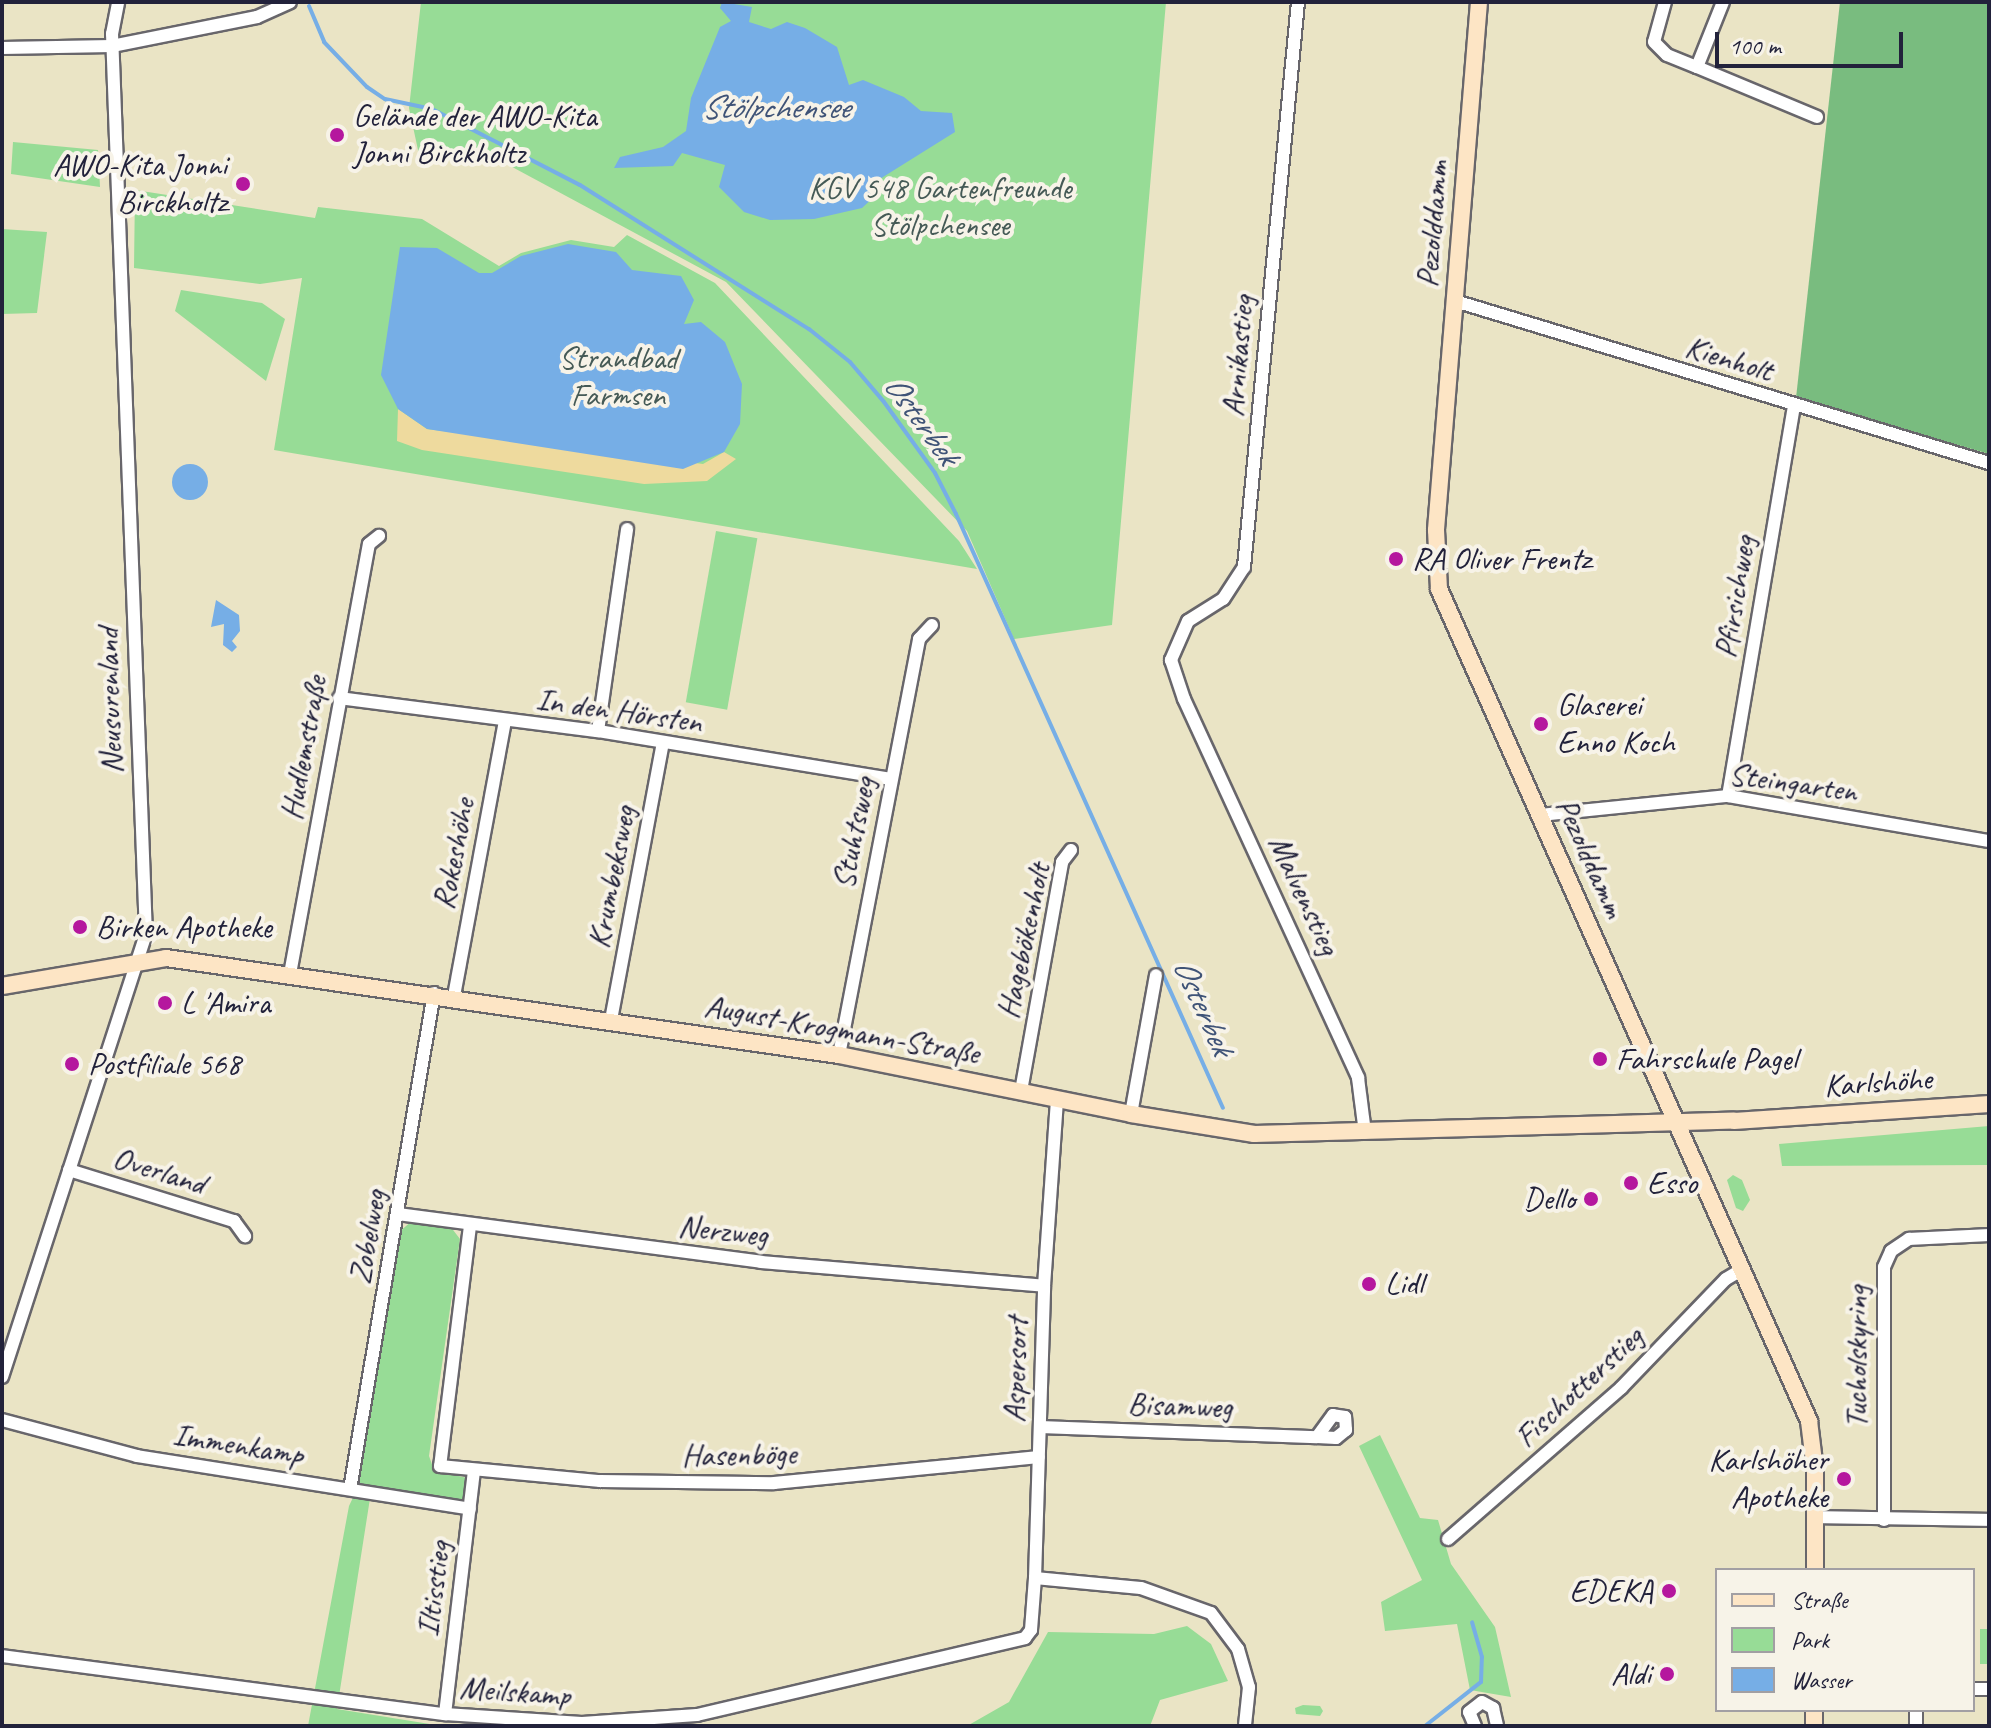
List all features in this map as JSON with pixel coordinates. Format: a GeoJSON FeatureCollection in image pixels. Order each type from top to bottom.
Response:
{"type":"FeatureCollection","features":[{"type":"Feature","properties":{"kind":"main road","name":"Pezolddamm"},"geometry":{"type":"LineString","coordinates":[[1479,2],[1435,570],[1439,589],[1809,1421],[1816,1517],[1815,1568]]}},
{"type":"Feature","properties":{"kind":"main road","name":"August-Krogmann-Straße"},"geometry":{"type":"LineString","coordinates":[[2,986],[166,958],[434,993],[839,1055],[1131,1114],[1254,1134],[1676,1122]]}},
{"type":"Feature","properties":{"kind":"main road","name":"Karlshöhe"},"geometry":{"type":"LineString","coordinates":[[1676,1122],[1989,1104]]}},
{"type":"Feature","properties":{"kind":"street","name":"Neusurenland"},"geometry":{"type":"LineString","coordinates":[[2,1377],[140,962],[146,935],[112,46],[118,2]]}},
{"type":"Feature","properties":{"kind":"street"},"geometry":{"type":"LineString","coordinates":[[2,48],[112,46],[257,17],[290,2]]}},
{"type":"Feature","properties":{"kind":"street","name":"Arnikastieg"},"geometry":{"type":"LineString","coordinates":[[1177,684],[1171,660],[1177,638],[1188,621],[1230,591],[1244,567],[1298,2]]}},
{"type":"Feature","properties":{"kind":"street"},"geometry":{"type":"LineString","coordinates":[[1665,2],[1654,42],[1667,55],[1817,117]]}},
{"type":"Feature","properties":{"kind":"street"},"geometry":{"type":"LineString","coordinates":[[1697,67],[1723,2]]}},
{"type":"Feature","properties":{"kind":"street","name":"Kienholt"},"geometry":{"type":"LineString","coordinates":[[1455,301],[1989,463]]}},
{"type":"Feature","properties":{"kind":"street","name":"Pfirsichweg"},"geometry":{"type":"LineString","coordinates":[[1728,796],[1794,406]]}},
{"type":"Feature","properties":{"kind":"street"},"geometry":{"type":"LineString","coordinates":[[598,731],[627,529]]}},
{"type":"Feature","properties":{"kind":"street","name":"Hudlemstraße"},"geometry":{"type":"LineString","coordinates":[[290,974],[369,544],[379,536]]}},
{"type":"Feature","properties":{"kind":"street","name":"Stuhtsweg"},"geometry":{"type":"LineString","coordinates":[[839,1055],[919,639],[932,625]]}},
{"type":"Feature","properties":{"kind":"street","name":"Malvenstieg"},"geometry":{"type":"LineString","coordinates":[[1177,684],[1358,1078],[1365,1133]]}},
{"type":"Feature","properties":{"kind":"street","name":"In den Hörsten"},"geometry":{"type":"LineString","coordinates":[[339,698],[598,731],[891,779]]}},
{"type":"Feature","properties":{"kind":"street","name":"Rokeshöhe"},"geometry":{"type":"LineString","coordinates":[[454,996],[505,721]]}},
{"type":"Feature","properties":{"kind":"street","name":"Krumbeksweg"},"geometry":{"type":"LineString","coordinates":[[611,1020],[663,743]]}},
{"type":"Feature","properties":{"kind":"street","name":"Steingarten"},"geometry":{"type":"LineString","coordinates":[[1540,815],[1728,796],[1989,841]]}},
{"type":"Feature","properties":{"kind":"street","name":"Hagebökenholt"},"geometry":{"type":"LineString","coordinates":[[1021,1091],[1062,862],[1071,850]]}},
{"type":"Feature","properties":{"kind":"street"},"geometry":{"type":"LineString","coordinates":[[1131,1114],[1156,975]]}},
{"type":"Feature","properties":{"kind":"street","name":"Zobelweg"},"geometry":{"type":"LineString","coordinates":[[350,1489],[434,993]]}},
{"type":"Feature","properties":{"kind":"street","name":"Aspersort"},"geometry":{"type":"LineString","coordinates":[[1020,1639],[1031,1630],[1035,1578],[1044,1286],[1057,1098]]}},
{"type":"Feature","properties":{"kind":"street","name":"Overland"},"geometry":{"type":"LineString","coordinates":[[69,1170],[234,1221],[245,1236]]}},
{"type":"Feature","properties":{"kind":"street","name":"Nerzweg"},"geometry":{"type":"LineString","coordinates":[[398,1214],[470,1226],[761,1262],[1044,1286]]}},
{"type":"Feature","properties":{"kind":"street","name":"Overland"},"geometry":{"type":"LineString","coordinates":[[234,1221],[249,1215]]}},
{"type":"Feature","properties":{"kind":"street","name":"Hasenböge"},"geometry":{"type":"LineString","coordinates":[[470,1226],[440,1466],[600,1481],[774,1483],[1039,1457]]}},
{"type":"Feature","properties":{"kind":"street","name":"Tucholskyring"},"geometry":{"type":"LineString","coordinates":[[1884,1520],[1884,1267],[1891,1251],[1909,1239],[1989,1235]]}},
{"type":"Feature","properties":{"kind":"street","name":"Fischotterstieg"},"geometry":{"type":"LineString","coordinates":[[1448,1539],[1621,1388],[1726,1279],[1741,1270]]}},
{"type":"Feature","properties":{"kind":"street","name":"Immenkamp"},"geometry":{"type":"LineString","coordinates":[[2,1420],[137,1456],[470,1509]]}},
{"type":"Feature","properties":{"kind":"street","name":"Bisamweg"},"geometry":{"type":"LineString","coordinates":[[1040,1427],[1317,1437]]}},
{"type":"Feature","properties":{"kind":"street","name":"Iltisstieg"},"geometry":{"type":"LineString","coordinates":[[445,1714],[474,1471]]}},
{"type":"Feature","properties":{"kind":"street"},"geometry":{"type":"LineString","coordinates":[[1816,1517],[1989,1520]]}},
{"type":"Feature","properties":{"kind":"street"},"geometry":{"type":"LineString","coordinates":[[1035,1578],[1141,1588],[1211,1613],[1238,1649],[1249,1687],[1245,1726]]}},
{"type":"Feature","properties":{"kind":"street","name":"Meilskamp"},"geometry":{"type":"LineString","coordinates":[[2,1656],[445,1714],[582,1723],[697,1715],[1020,1639]]}},
{"type":"Feature","properties":{"kind":"street"},"geometry":{"type":"LineString","coordinates":[[1475,1726],[1469,1712],[1482,1702],[1493,1708],[1497,1726]]}},
{"type":"Feature","properties":{"kind":"green space","name":"KGV 548 Gartenfreunde Stölpchensee"},"geometry":{"type":"Polygon","coordinates":[[[421,2],[1166,2],[1112,625],[1014,639],[967,531],[726,282],[477,148],[421,164],[409,108],[421,2]]]}},
{"type":"Feature","properties":{"kind":"green space"},"geometry":{"type":"Polygon","coordinates":[[[1840,2],[1989,2],[1989,454],[1796,398],[1840,2]]]}},
{"type":"Feature","properties":{"kind":"green space"},"geometry":{"type":"Polygon","coordinates":[[[13,142],[98,150],[100,187],[11,174],[13,142]]]}},
{"type":"Feature","properties":{"kind":"green space","name":"Strandbad Farmsen"},"geometry":{"type":"Polygon","coordinates":[[[135,190],[315,218],[318,207],[422,219],[499,266],[521,253],[571,240],[614,247],[627,235],[715,283],[959,541],[977,569],[274,450],[302,278],[260,284],[134,268],[135,190]]]}},
{"type":"Feature","properties":{"kind":"green space"},"geometry":{"type":"Polygon","coordinates":[[[2,229],[47,232],[37,313],[2,314],[2,229]]]}},
{"type":"Feature","properties":{"kind":"green space"},"geometry":{"type":"Polygon","coordinates":[[[181,290],[262,303],[285,319],[266,381],[175,311],[181,290]]]}},
{"type":"Feature","properties":{"kind":"green space"},"geometry":{"type":"Polygon","coordinates":[[[716,531],[757,538],[727,710],[686,702],[716,531]]]}},
{"type":"Feature","properties":{"kind":"green space"},"geometry":{"type":"Polygon","coordinates":[[[1989,1126],[1989,1165],[1782,1166],[1779,1144],[1989,1126]]]}},
{"type":"Feature","properties":{"kind":"green space"},"geometry":{"type":"Polygon","coordinates":[[[1733,1175],[1742,1180],[1750,1200],[1743,1211],[1736,1208],[1727,1180],[1733,1175]]]}},
{"type":"Feature","properties":{"kind":"green space"},"geometry":{"type":"Polygon","coordinates":[[[412,1221],[450,1226],[460,1239],[429,1456],[434,1470],[467,1478],[464,1503],[371,1492],[337,1709],[442,1726],[308,1726],[349,1506],[358,1487],[399,1232],[412,1221]]]}},
{"type":"Feature","properties":{"kind":"green space"},"geometry":{"type":"Polygon","coordinates":[[[1380,1435],[1420,1518],[1438,1520],[1451,1564],[1495,1627],[1511,1697],[1470,1690],[1457,1624],[1385,1631],[1381,1602],[1422,1580],[1359,1446],[1380,1435]]]}},
{"type":"Feature","properties":{"kind":"green space"},"geometry":{"type":"Polygon","coordinates":[[[1187,1626],[1211,1644],[1228,1681],[1160,1700],[1150,1726],[967,1726],[1009,1702],[1048,1632],[1154,1634],[1187,1626]]]}},
{"type":"Feature","properties":{"kind":"green space"},"geometry":{"type":"Polygon","coordinates":[[[1980,1629],[1989,1629],[1989,1664],[1980,1664],[1980,1629]]]}},
{"type":"Feature","properties":{"kind":"green space"},"geometry":{"type":"Polygon","coordinates":[[[1320,1706],[1323,1711],[1320,1716],[1296,1714],[1295,1708],[1320,1706]]]}},
{"type":"Feature","properties":{"kind":"sand"},"geometry":{"type":"Polygon","coordinates":[[[398,409],[427,429],[703,464],[724,452],[736,459],[707,481],[644,484],[422,450],[397,441],[398,409]]]}},
{"type":"Feature","properties":{"kind":"water","name":"Stölpchensee"},"geometry":{"type":"Polygon","coordinates":[[[722,2],[752,7],[749,22],[771,29],[787,22],[805,28],[837,47],[849,85],[863,80],[904,97],[921,111],[952,113],[955,132],[875,182],[875,196],[862,208],[814,219],[770,220],[744,212],[719,187],[725,165],[682,153],[673,166],[614,168],[620,157],[663,147],[686,131],[691,98],[720,27],[731,21],[720,8],[722,2]]]}},
{"type":"Feature","properties":{"kind":"water"},"geometry":{"type":"Polygon","coordinates":[[[568,244],[616,252],[632,270],[681,276],[694,300],[684,324],[701,322],[725,342],[742,384],[740,424],[724,452],[683,469],[427,429],[398,409],[381,375],[400,247],[437,248],[479,273],[492,273],[521,256],[568,244]]]}},
{"type":"Feature","properties":{"kind":"water"},"geometry":{"type":"Polygon","coordinates":[[[190,464],[202,470],[208,482],[202,494],[190,500],[178,494],[172,482],[178,470],[190,464]]]}},
{"type":"Feature","properties":{"kind":"water"},"geometry":{"type":"Polygon","coordinates":[[[216,600],[239,615],[240,631],[232,641],[237,647],[232,652],[223,645],[224,624],[211,627],[216,600]]]}},
{"type":"Feature","properties":{"kind":"waterway","name":"Osterbek"},"geometry":{"type":"LineString","coordinates":[[309,6],[324,42],[367,87],[385,99],[432,109],[580,185],[809,329],[850,362],[884,402],[935,473],[956,514],[1223,1108]]}},
{"type":"Feature","properties":{"kind":"waterway"},"geometry":{"type":"LineString","coordinates":[[1425,1726],[1481,1682],[1482,1657],[1472,1622]]}},
{"type":"Feature","properties":{"kind":"place","name":"Gelände der AWO-Kita Jonni Birckholtz"},"geometry":{"type":"Point","coordinates":[337,135]}},
{"type":"Feature","properties":{"kind":"place","name":"AWO-Kita Jonni Birckholtz"},"geometry":{"type":"Point","coordinates":[243,184]}},
{"type":"Feature","properties":{"kind":"place","name":"RA Oliver Frentz"},"geometry":{"type":"Point","coordinates":[1396,559]}},
{"type":"Feature","properties":{"kind":"place","name":"Glaserei Enno Koch"},"geometry":{"type":"Point","coordinates":[1541,724]}},
{"type":"Feature","properties":{"kind":"place","name":"Birken Apotheke"},"geometry":{"type":"Point","coordinates":[80,927]}},
{"type":"Feature","properties":{"kind":"place","name":"L 'Amira"},"geometry":{"type":"Point","coordinates":[165,1003]}},
{"type":"Feature","properties":{"kind":"place","name":"Fahrschule Pagel"},"geometry":{"type":"Point","coordinates":[1600,1059]}},
{"type":"Feature","properties":{"kind":"place","name":"Postfiliale 568"},"geometry":{"type":"Point","coordinates":[72,1064]}},
{"type":"Feature","properties":{"kind":"place","name":"Esso"},"geometry":{"type":"Point","coordinates":[1631,1183]}},
{"type":"Feature","properties":{"kind":"place","name":"Dello"},"geometry":{"type":"Point","coordinates":[1591,1199]}},
{"type":"Feature","properties":{"kind":"place","name":"Lidl"},"geometry":{"type":"Point","coordinates":[1369,1284]}},
{"type":"Feature","properties":{"kind":"place","name":"Karlshöher Apotheke"},"geometry":{"type":"Point","coordinates":[1844,1479]}},
{"type":"Feature","properties":{"kind":"place","name":"EDEKA"},"geometry":{"type":"Point","coordinates":[1669,1591]}},
{"type":"Feature","properties":{"kind":"place","name":"Aldi"},"geometry":{"type":"Point","coordinates":[1667,1674]}}]}
